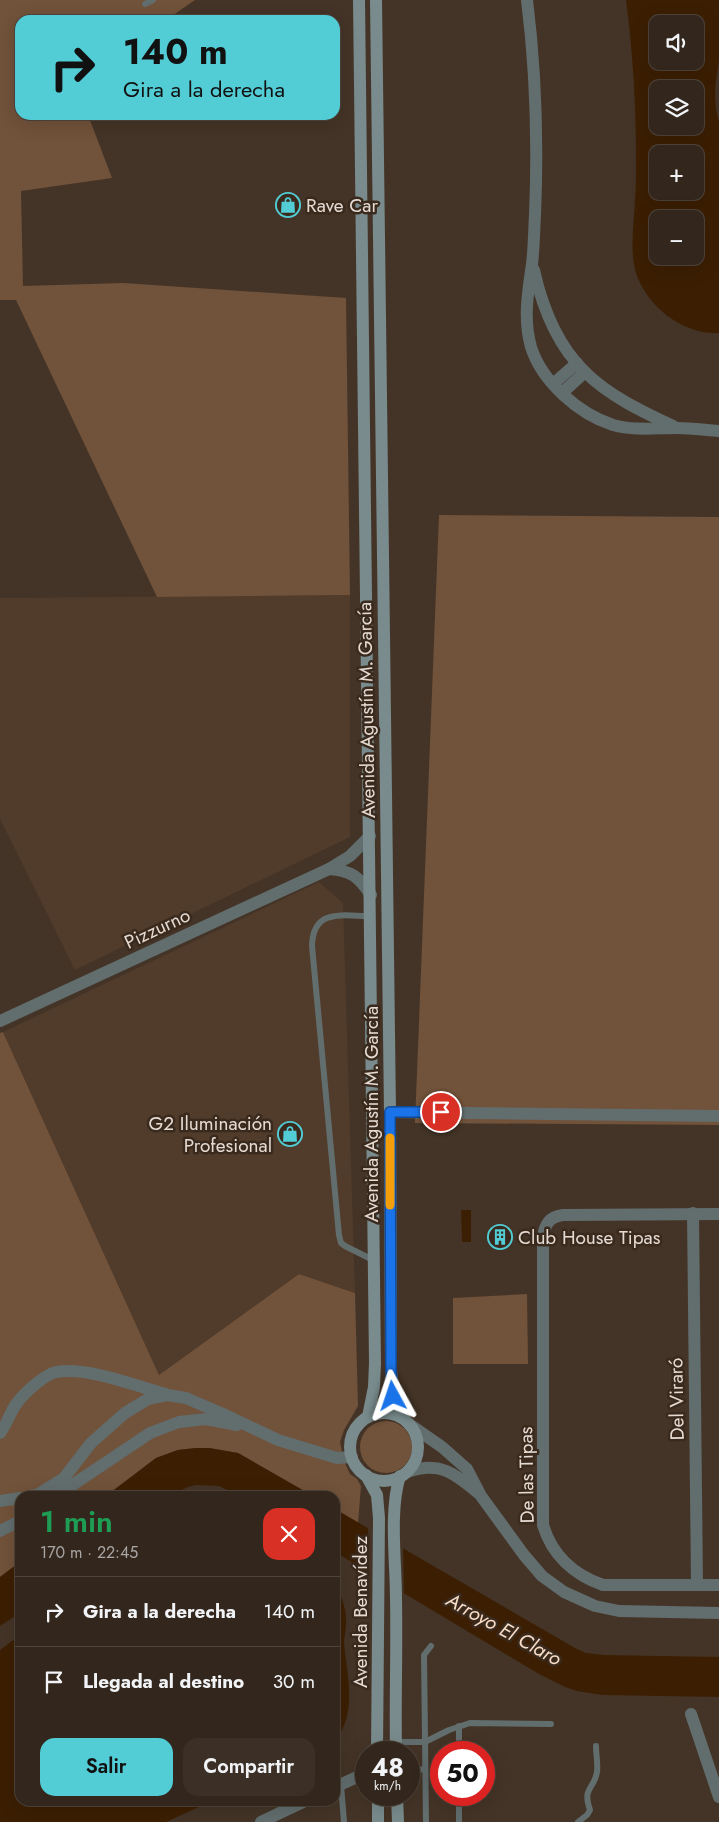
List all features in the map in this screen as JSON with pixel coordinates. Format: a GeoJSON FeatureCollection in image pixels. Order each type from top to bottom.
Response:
{"type":"FeatureCollection","features":[{"type":"Feature","properties":{"kind":"main road","name":"Avenida Agustín M. García"},"geometry":{"type":"LineString","coordinates":[[359,0],[374,1260],[374,1386],[368,1417]]}},
{"type":"Feature","properties":{"kind":"main road","name":"Avenida Agustín M. García"},"geometry":{"type":"LineString","coordinates":[[376,0],[390,1112],[391,1369],[393,1396],[405,1420]]}},
{"type":"Feature","properties":{"kind":"main road"},"geometry":{"type":"LineString","coordinates":[[390,1413],[405,1420],[415,1432],[418,1448],[414,1463],[404,1474],[389,1480],[377,1480],[357,1468],[350,1446],[353,1434],[359,1425],[368,1417],[378,1414],[390,1413]]}},
{"type":"Feature","properties":{"kind":"main road","name":"Avenida Benavídez"},"geometry":{"type":"LineString","coordinates":[[396,1741],[395,1524],[396,1495],[404,1474]]}},
{"type":"Feature","properties":{"kind":"main road","name":"Avenida Benavídez"},"geometry":{"type":"LineString","coordinates":[[366,1475],[377,1495],[379,1518],[377,1741]]}},
{"type":"Feature","properties":{"kind":"main road"},"geometry":{"type":"LineString","coordinates":[[378,1806],[378,1822]]}},
{"type":"Feature","properties":{"kind":"main road"},"geometry":{"type":"LineString","coordinates":[[397,1806],[398,1822]]}},
{"type":"Feature","properties":{"kind":"street"},"geometry":{"type":"LineString","coordinates":[[527,0],[535,67],[536,123],[535,208],[532,263],[526,310],[528,333],[536,360],[557,388],[580,408],[613,425],[632,429],[678,428],[719,431]]}},
{"type":"Feature","properties":{"kind":"street"},"geometry":{"type":"LineString","coordinates":[[532,263],[539,294],[548,315],[557,333],[581,368],[621,399],[678,428]]}},
{"type":"Feature","properties":{"kind":"street"},"geometry":{"type":"LineString","coordinates":[[557,388],[581,368]]}},
{"type":"Feature","properties":{"kind":"street","name":"Pizzurno"},"geometry":{"type":"LineString","coordinates":[[0,1021],[329,869],[350,856],[370,836]]}},
{"type":"Feature","properties":{"kind":"street"},"geometry":{"type":"LineString","coordinates":[[329,869],[347,871],[354,875],[371,895]]}},
{"type":"Feature","properties":{"kind":"street"},"geometry":{"type":"LineString","coordinates":[[390,1112],[719,1116]]}},
{"type":"Feature","properties":{"kind":"street"},"geometry":{"type":"LineString","coordinates":[[693,1214],[719,1214]]}},
{"type":"Feature","properties":{"kind":"street","name":"De las Tipas"},"geometry":{"type":"LineString","coordinates":[[693,1214],[564,1215],[555,1216],[548,1221],[543,1237],[543,1525],[547,1537],[560,1558],[569,1567],[593,1582],[603,1585],[719,1585]]}},
{"type":"Feature","properties":{"kind":"street","name":"Del Viraró"},"geometry":{"type":"LineString","coordinates":[[693,1214],[697,1585]]}},
{"type":"Feature","properties":{"kind":"street"},"geometry":{"type":"LineString","coordinates":[[0,1433],[16,1404],[34,1385],[55,1372],[87,1372],[168,1395],[186,1398],[278,1440],[337,1458],[352,1457]]}},
{"type":"Feature","properties":{"kind":"street"},"geometry":{"type":"LineString","coordinates":[[43,1491],[64,1478],[91,1443],[125,1414],[148,1399],[168,1395]]}},
{"type":"Feature","properties":{"kind":"street"},"geometry":{"type":"LineString","coordinates":[[63,1491],[150,1433],[179,1422],[206,1420],[253,1428]]}},
{"type":"Feature","properties":{"kind":"street"},"geometry":{"type":"LineString","coordinates":[[405,1420],[442,1447],[467,1469],[482,1496],[532,1566],[552,1584],[575,1598],[594,1606],[619,1611],[719,1613]]}},
{"type":"Feature","properties":{"kind":"street"},"geometry":{"type":"LineString","coordinates":[[404,1474],[422,1467],[443,1470],[454,1475],[482,1496]]}},
{"type":"Feature","properties":{"kind":"street"},"geometry":{"type":"LineString","coordinates":[[0,1501],[15,1499]]}},
{"type":"Feature","properties":{"kind":"street"},"geometry":{"type":"LineString","coordinates":[[0,1531],[15,1524]]}},
{"type":"Feature","properties":{"kind":"street"},"geometry":{"type":"LineString","coordinates":[[691,1714],[719,1797]]}},
{"type":"Feature","properties":{"kind":"street"},"geometry":{"type":"LineString","coordinates":[[340,1785],[355,1778]]}},
{"type":"Feature","properties":{"kind":"street"},"geometry":{"type":"LineString","coordinates":[[261,1822],[295,1806]]}},
{"type":"Feature","properties":{"kind":"lane"},"geometry":{"type":"LineString","coordinates":[[145,4],[152,0]]}},
{"type":"Feature","properties":{"kind":"lane"},"geometry":{"type":"LineString","coordinates":[[371,916],[327,918],[314,928],[312,946],[339,1235],[341,1243],[345,1246],[374,1260]]}},
{"type":"Feature","properties":{"kind":"lane"},"geometry":{"type":"LineString","coordinates":[[426,1822],[424,1655],[430,1646]]}},
{"type":"Feature","properties":{"kind":"lane"},"geometry":{"type":"LineString","coordinates":[[420,1743],[470,1723],[551,1724]]}},
{"type":"Feature","properties":{"kind":"lane"},"geometry":{"type":"LineString","coordinates":[[459,1726],[459,1741]]}},
{"type":"Feature","properties":{"kind":"lane"},"geometry":{"type":"LineString","coordinates":[[578,1822],[590,1810],[586,1798],[587,1791],[597,1773],[596,1746]]}},
{"type":"Feature","properties":{"kind":"lane"},"geometry":{"type":"LineString","coordinates":[[420,1770],[425,1769]]}},
{"type":"Feature","properties":{"kind":"lane"},"geometry":{"type":"LineString","coordinates":[[340,1798],[344,1822]]}},
{"type":"Feature","properties":{"kind":"lane"},"geometry":{"type":"LineString","coordinates":[[459,1806],[459,1822]]}},
{"type":"Feature","properties":{"kind":"shaded area"},"geometry":{"type":"Polygon","coordinates":[[[0,0],[195,0],[173,15],[15,15],[15,120],[90,120],[112,178],[21,191],[23,286],[123,283],[346,298],[350,595],[157,597],[16,300],[0,300],[0,0]]]}},
{"type":"Feature","properties":{"kind":"shaded area"},"geometry":{"type":"Polygon","coordinates":[[[439,515],[719,517],[719,1125],[415,1123],[439,515]]]}},
{"type":"Feature","properties":{"kind":"shaded area"},"geometry":{"type":"Polygon","coordinates":[[[350,595],[350,837],[75,970],[0,819],[0,598],[350,595]]]}},
{"type":"Feature","properties":{"kind":"shaded area"},"geometry":{"type":"Polygon","coordinates":[[[319,882],[343,903],[355,1293],[299,1274],[159,1375],[3,1032],[319,882]]]}},
{"type":"Feature","properties":{"kind":"shaded area"},"geometry":{"type":"Polygon","coordinates":[[[3,1032],[159,1375],[299,1274],[355,1293],[358,1406],[344,1430],[340,1442],[344,1461],[350,1474],[357,1479],[361,1486],[358,1523],[340,1512],[340,1491],[304,1491],[238,1453],[209,1448],[178,1450],[156,1458],[113,1491],[15,1491],[15,1566],[0,1577],[0,1033],[3,1032]]]}},
{"type":"Feature","properties":{"kind":"shaded area"},"geometry":{"type":"Polygon","coordinates":[[[527,1294],[528,1364],[453,1364],[453,1298],[527,1294]]]}},
{"type":"Feature","properties":{"kind":"shaded area"},"geometry":{"type":"Polygon","coordinates":[[[386,1421],[396,1423],[404,1429],[410,1437],[412,1447],[410,1457],[404,1465],[396,1471],[386,1473],[376,1471],[368,1465],[362,1457],[360,1447],[362,1437],[368,1429],[376,1423],[386,1421]]]}},
{"type":"Feature","properties":{"kind":"water"},"geometry":{"type":"Polygon","coordinates":[[[626,0],[719,0],[719,59],[715,97],[719,122],[719,333],[693,329],[669,317],[650,299],[637,276],[633,258],[636,180],[632,60],[626,0]]]}},
{"type":"Feature","properties":{"kind":"water"},"geometry":{"type":"Polygon","coordinates":[[[461,1210],[471,1210],[471,1242],[462,1242],[461,1210]]]}},
{"type":"Feature","properties":{"kind":"water"},"geometry":{"type":"Polygon","coordinates":[[[209,1448],[238,1453],[304,1491],[230,1491],[219,1486],[196,1485],[179,1491],[113,1491],[156,1458],[178,1450],[209,1448]]]}},
{"type":"Feature","properties":{"kind":"water","name":"Arroyo El Claro"},"geometry":{"type":"Polygon","coordinates":[[[340,1512],[586,1653],[719,1657],[719,1697],[602,1695],[565,1687],[539,1674],[340,1555],[340,1512]]]}},
{"type":"Feature","properties":{"kind":"water"},"geometry":{"type":"Polygon","coordinates":[[[15,1566],[15,1616],[0,1626],[0,1577],[15,1566]]]}},
{"type":"Feature","properties":{"kind":"water"},"geometry":{"type":"Polygon","coordinates":[[[340,1593],[346,1614],[344,1643],[349,1681],[349,1706],[340,1733],[340,1593]]]}},
{"type":"Feature","properties":{"kind":"water"},"geometry":{"type":"Polygon","coordinates":[[[15,1639],[15,1806],[201,1806],[166,1822],[0,1822],[0,1650],[15,1639]]]}},
{"type":"Feature","properties":{"kind":"pier"},"geometry":{"type":"Polygon","coordinates":[[[368,1525],[403,1546],[404,1596],[369,1575],[368,1525]]]}},
{"type":"Feature","properties":{"kind":"slow traffic"},"geometry":{"type":"LineString","coordinates":[[390,1138],[390,1205]]}},
{"type":"Feature","properties":{"kind":"place","name":"Rave Car"},"geometry":{"type":"Point","coordinates":[288,205]}},
{"type":"Feature","properties":{"kind":"place","name":"G2 Iluminación Profesional"},"geometry":{"type":"Point","coordinates":[290,1134]}},
{"type":"Feature","properties":{"kind":"place","name":"Club House Tipas"},"geometry":{"type":"Point","coordinates":[500,1237]}},
{"type":"Feature","properties":{"kind":"route"},"geometry":{"type":"LineString","coordinates":[[393,1396],[391,1369],[390,1112],[441,1112]]}}]}
